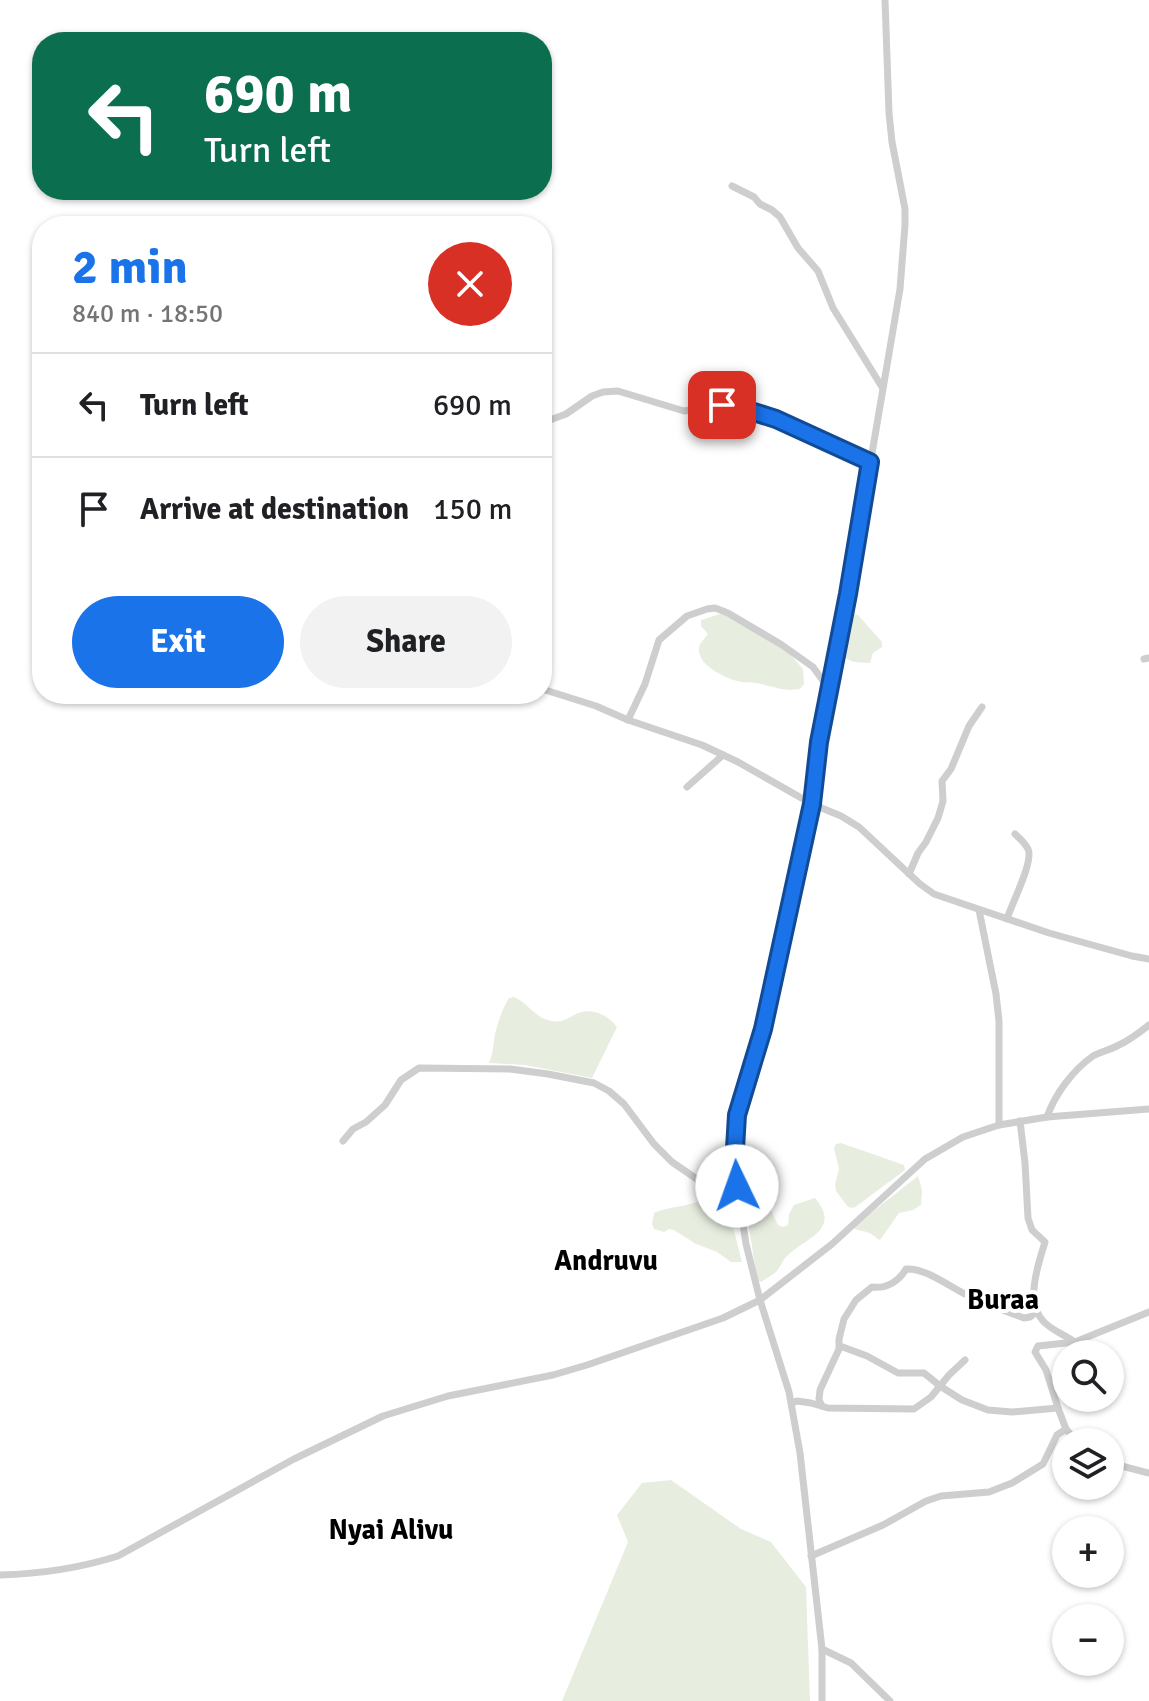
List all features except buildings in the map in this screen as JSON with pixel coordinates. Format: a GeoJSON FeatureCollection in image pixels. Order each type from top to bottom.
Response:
{"type":"FeatureCollection","features":[{"type":"Feature","properties":{"kind":"street"},"geometry":{"type":"LineString","coordinates":[[822,1701],[822,1649],[804,1481],[792,1403],[746,1244],[734,1165],[737,1115],[763,1029],[812,804],[815,768],[900,289],[905,209],[889,113],[885,0]]}},
{"type":"Feature","properties":{"kind":"street"},"geometry":{"type":"LineString","coordinates":[[732,186],[751,194],[780,217],[798,248],[822,276],[833,308],[882,387]]}},
{"type":"Feature","properties":{"kind":"street"},"geometry":{"type":"LineString","coordinates":[[552,419],[603,392],[637,395],[677,410],[735,406],[776,419],[870,462]]}},
{"type":"Feature","properties":{"kind":"street"},"geometry":{"type":"LineString","coordinates":[[628,720],[645,684],[659,640],[687,616],[715,608],[743,621],[801,657],[813,667],[829,689]]}},
{"type":"Feature","properties":{"kind":"street"},"geometry":{"type":"LineString","coordinates":[[552,692],[702,745],[812,804],[841,816],[859,827],[934,894],[1049,933],[1149,959]]}},
{"type":"Feature","properties":{"kind":"street"},"geometry":{"type":"LineString","coordinates":[[909,874],[938,818],[943,801],[942,781],[951,769],[969,726],[982,707]]}},
{"type":"Feature","properties":{"kind":"street"},"geometry":{"type":"LineString","coordinates":[[687,787],[723,755]]}},
{"type":"Feature","properties":{"kind":"street"},"geometry":{"type":"LineString","coordinates":[[1007,919],[1030,857],[1029,850],[1015,834]]}},
{"type":"Feature","properties":{"kind":"street"},"geometry":{"type":"LineString","coordinates":[[979,910],[999,1021],[999,1125]]}},
{"type":"Feature","properties":{"kind":"street"},"geometry":{"type":"LineString","coordinates":[[1047,1117],[1059,1093],[1080,1067],[1149,1025]]}},
{"type":"Feature","properties":{"kind":"street"},"geometry":{"type":"LineString","coordinates":[[343,1141],[353,1129],[385,1105],[401,1080],[419,1068],[510,1069],[548,1074],[594,1083],[609,1091],[624,1104],[672,1162],[740,1209]]}},
{"type":"Feature","properties":{"kind":"street"},"geometry":{"type":"LineString","coordinates":[[0,1575],[57,1570],[118,1556],[294,1459],[383,1416],[448,1396],[587,1365],[711,1322],[760,1300],[832,1244],[925,1159],[963,1137],[1020,1121],[1149,1109]]}},
{"type":"Feature","properties":{"kind":"street"},"geometry":{"type":"LineString","coordinates":[[1020,1121],[1028,1218],[1032,1230],[1045,1242],[1035,1281],[1037,1311],[1044,1323],[1072,1340]]}},
{"type":"Feature","properties":{"kind":"street"},"geometry":{"type":"LineString","coordinates":[[822,1406],[820,1390],[840,1346],[844,1319],[856,1300],[872,1287],[894,1283],[906,1269],[910,1268],[1014,1315],[1030,1317],[1037,1311]]}},
{"type":"Feature","properties":{"kind":"street"},"geometry":{"type":"LineString","coordinates":[[1076,1340],[1149,1312]]}},
{"type":"Feature","properties":{"kind":"street"},"geometry":{"type":"LineString","coordinates":[[1052,1344],[1035,1348],[1052,1385]]}},
{"type":"Feature","properties":{"kind":"street"},"geometry":{"type":"LineString","coordinates":[[840,1346],[898,1373],[924,1373],[967,1403],[998,1412],[1052,1408]]}},
{"type":"Feature","properties":{"kind":"street"},"geometry":{"type":"LineString","coordinates":[[792,1403],[884,1410],[914,1409],[926,1402],[965,1360]]}},
{"type":"Feature","properties":{"kind":"street"},"geometry":{"type":"LineString","coordinates":[[811,1556],[883,1525],[926,1501],[941,1496],[989,1492],[1012,1483],[1043,1464],[1052,1445]]}},
{"type":"Feature","properties":{"kind":"street"},"geometry":{"type":"LineString","coordinates":[[1124,1467],[1149,1473]]}},
{"type":"Feature","properties":{"kind":"street"},"geometry":{"type":"LineString","coordinates":[[822,1649],[851,1663],[890,1701]]}},
{"type":"Feature","properties":{"kind":"shaded area"},"geometry":{"type":"Polygon","coordinates":[[[848,612],[858,615],[882,642],[882,647],[873,653],[870,663],[854,662],[838,655],[848,612]]]}},
{"type":"Feature","properties":{"kind":"shaded area"},"geometry":{"type":"Polygon","coordinates":[[[720,614],[730,616],[790,654],[803,669],[804,684],[800,689],[737,681],[717,673],[705,663],[699,651],[708,634],[701,626],[701,620],[720,614]]]}},
{"type":"Feature","properties":{"kind":"shaded area"},"geometry":{"type":"Polygon","coordinates":[[[514,997],[546,1020],[562,1021],[587,1011],[604,1015],[613,1022],[617,1027],[592,1078],[525,1065],[489,1063],[501,1014],[509,998],[514,997]]]}},
{"type":"Feature","properties":{"kind":"shaded area"},"geometry":{"type":"Polygon","coordinates":[[[841,1143],[904,1165],[905,1170],[854,1208],[848,1207],[835,1185],[839,1169],[834,1148],[841,1143]]]}},
{"type":"Feature","properties":{"kind":"shaded area"},"geometry":{"type":"Polygon","coordinates":[[[918,1176],[922,1190],[921,1205],[899,1213],[880,1240],[853,1227],[918,1176]]]}},
{"type":"Feature","properties":{"kind":"shaded area"},"geometry":{"type":"Polygon","coordinates":[[[815,1198],[825,1217],[819,1231],[786,1257],[774,1274],[761,1282],[757,1280],[747,1214],[750,1210],[766,1207],[771,1210],[778,1225],[783,1227],[788,1225],[794,1205],[815,1198]]]}},
{"type":"Feature","properties":{"kind":"shaded area"},"geometry":{"type":"Polygon","coordinates":[[[703,1199],[713,1202],[727,1215],[742,1262],[731,1262],[674,1230],[664,1232],[654,1229],[654,1213],[703,1199]]]}},
{"type":"Feature","properties":{"kind":"shaded area"},"geometry":{"type":"Polygon","coordinates":[[[671,1480],[741,1529],[771,1542],[806,1587],[810,1701],[562,1701],[628,1542],[617,1515],[642,1483],[671,1480]]]}},
{"type":"Feature","properties":{"kind":"district","name":"Andruvu"},"geometry":{"type":"Point","coordinates":[606,1261]}},
{"type":"Feature","properties":{"kind":"district","name":"Buraa"},"geometry":{"type":"Point","coordinates":[1003,1300]}},
{"type":"Feature","properties":{"kind":"district","name":"Nyai Alivu"},"geometry":{"type":"Point","coordinates":[391,1530]}},
{"type":"Feature","properties":{"kind":"route"},"geometry":{"type":"LineString","coordinates":[[722,405],[776,419],[870,462],[819,742],[812,804],[771,998],[737,1115],[734,1165],[737,1186]]}}]}
